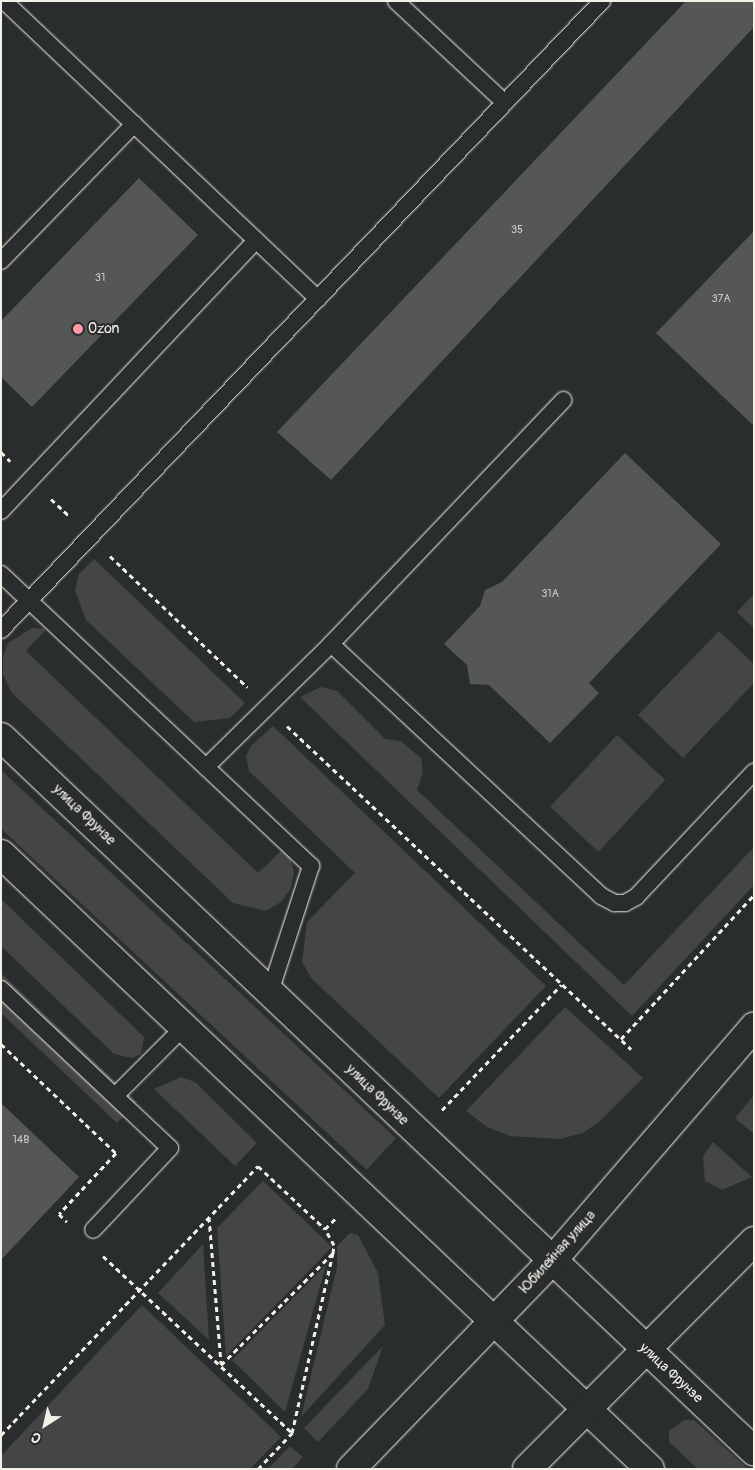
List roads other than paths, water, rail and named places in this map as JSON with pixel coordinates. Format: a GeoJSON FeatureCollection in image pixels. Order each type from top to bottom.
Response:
{"type":"FeatureCollection","features":[{"type":"Feature","properties":{"kind":"main road","name":"улица Фрунзе"},"geometry":{"type":"LineString","coordinates":[[1,737],[551,1262],[754,1451]]}},
{"type":"Feature","properties":{"kind":"main road"},"geometry":{"type":"LineString","coordinates":[[1,854],[650,1469]]}},
{"type":"Feature","properties":{"kind":"main road","name":"Юбилейная улица"},"geometry":{"type":"LineString","coordinates":[[351,1469],[551,1262],[754,1027]]}},
{"type":"Feature","properties":{"kind":"main road"},"geometry":{"type":"LineString","coordinates":[[527,1469],[754,1241]]}},
{"type":"Feature","properties":{"kind":"lane"},"geometry":{"type":"LineString","coordinates":[[4,1],[318,299]]}},
{"type":"Feature","properties":{"kind":"lane"},"geometry":{"type":"LineString","coordinates":[[396,1],[504,103]]}},
{"type":"Feature","properties":{"kind":"lane"},"geometry":{"type":"LineString","coordinates":[[1,630],[602,1]]}},
{"type":"Feature","properties":{"kind":"lane"},"geometry":{"type":"LineString","coordinates":[[1,261],[134,124]]}},
{"type":"Feature","properties":{"kind":"lane"},"geometry":{"type":"LineString","coordinates":[[1,511],[256,240]]}},
{"type":"Feature","properties":{"kind":"lane"},"geometry":{"type":"LineString","coordinates":[[206,767],[331,644],[563,400]]}},
{"type":"Feature","properties":{"kind":"lane"},"geometry":{"type":"LineString","coordinates":[[1,574],[311,866],[270,992]]}},
{"type":"Feature","properties":{"kind":"lane"},"geometry":{"type":"LineString","coordinates":[[331,644],[601,896],[614,902],[624,903],[636,896],[754,772]]}},
{"type":"Feature","properties":{"kind":"lane"},"geometry":{"type":"LineString","coordinates":[[1,989],[170,1148],[93,1230]]}},
{"type":"Feature","properties":{"kind":"lane"},"geometry":{"type":"LineString","coordinates":[[114,1096],[184,1027]]}},
{"type":"Feature","properties":{"kind":"place","name":"Ozon"},"geometry":{"type":"Point","coordinates":[78,329]}}]}
